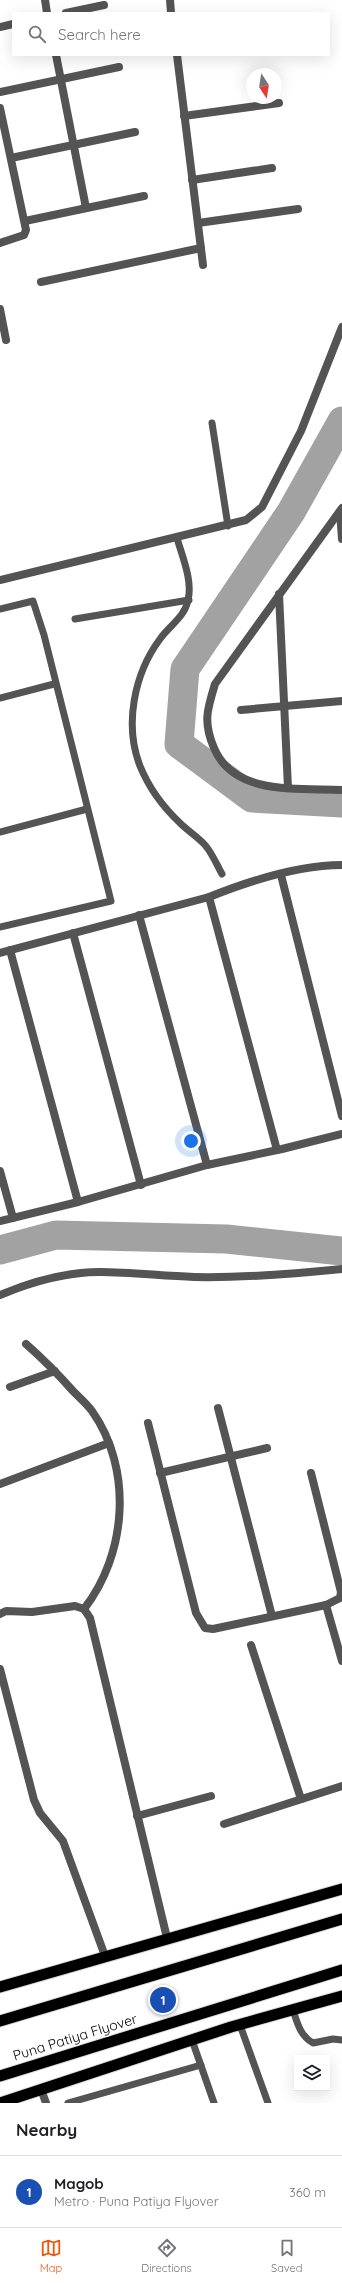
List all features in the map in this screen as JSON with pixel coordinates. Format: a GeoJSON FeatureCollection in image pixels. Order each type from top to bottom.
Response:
{"type":"FeatureCollection","features":[{"type":"Feature","properties":{"kind":"highway"},"geometry":{"type":"LineString","coordinates":[[0,1987],[342,1889]]}},
{"type":"Feature","properties":{"kind":"highway"},"geometry":{"type":"LineString","coordinates":[[0,2021],[342,1919]]}},
{"type":"Feature","properties":{"kind":"highway","name":"Puna Patiya Flyover"},"geometry":{"type":"LineString","coordinates":[[0,2076],[342,1970]]}},
{"type":"Feature","properties":{"kind":"highway"},"geometry":{"type":"LineString","coordinates":[[0,2103],[192,2040],[342,1996]]}},
{"type":"Feature","properties":{"kind":"street"},"geometry":{"type":"LineString","coordinates":[[45,0],[47,12]]}},
{"type":"Feature","properties":{"kind":"street"},"geometry":{"type":"LineString","coordinates":[[170,0],[171,12]]}},
{"type":"Feature","properties":{"kind":"street"},"geometry":{"type":"LineString","coordinates":[[71,12],[104,5]]}},
{"type":"Feature","properties":{"kind":"street"},"geometry":{"type":"LineString","coordinates":[[0,27],[12,24]]}},
{"type":"Feature","properties":{"kind":"street"},"geometry":{"type":"LineString","coordinates":[[56,56],[86,208]]}},
{"type":"Feature","properties":{"kind":"street"},"geometry":{"type":"LineString","coordinates":[[177,56],[203,265]]}},
{"type":"Feature","properties":{"kind":"street"},"geometry":{"type":"LineString","coordinates":[[0,92],[119,67]]}},
{"type":"Feature","properties":{"kind":"street"},"geometry":{"type":"LineString","coordinates":[[184,116],[272,104]]}},
{"type":"Feature","properties":{"kind":"street"},"geometry":{"type":"LineString","coordinates":[[0,108],[25,221],[24,235],[0,243]]}},
{"type":"Feature","properties":{"kind":"street"},"geometry":{"type":"LineString","coordinates":[[11,158],[135,132]]}},
{"type":"Feature","properties":{"kind":"street"},"geometry":{"type":"LineString","coordinates":[[192,180],[272,168]]}},
{"type":"Feature","properties":{"kind":"street"},"geometry":{"type":"LineString","coordinates":[[25,221],[144,196]]}},
{"type":"Feature","properties":{"kind":"street"},"geometry":{"type":"LineString","coordinates":[[198,223],[298,209]]}},
{"type":"Feature","properties":{"kind":"street"},"geometry":{"type":"LineString","coordinates":[[41,282],[201,248]]}},
{"type":"Feature","properties":{"kind":"street"},"geometry":{"type":"LineString","coordinates":[[0,309],[6,340]]}},
{"type":"Feature","properties":{"kind":"street"},"geometry":{"type":"LineString","coordinates":[[0,580],[228,526],[246,520],[262,507],[301,431],[342,327]]}},
{"type":"Feature","properties":{"kind":"street"},"geometry":{"type":"LineString","coordinates":[[341,510],[342,539]]}},
{"type":"Feature","properties":{"kind":"street"},"geometry":{"type":"LineString","coordinates":[[341,510],[214,684],[206,710],[209,735],[217,755],[233,774],[256,784],[288,788],[342,790]]}},
{"type":"Feature","properties":{"kind":"street"},"geometry":{"type":"LineString","coordinates":[[279,594],[288,788]]}},
{"type":"Feature","properties":{"kind":"street"},"geometry":{"type":"LineString","coordinates":[[241,710],[285,707],[342,700]]}},
{"type":"Feature","properties":{"kind":"street"},"geometry":{"type":"LineString","coordinates":[[0,953],[209,897],[241,884],[307,868],[342,865]]}},
{"type":"Feature","properties":{"kind":"street"},"geometry":{"type":"LineString","coordinates":[[281,875],[342,1116]]}},
{"type":"Feature","properties":{"kind":"street"},"geometry":{"type":"LineString","coordinates":[[209,897],[277,1150]]}},
{"type":"Feature","properties":{"kind":"street"},"geometry":{"type":"LineString","coordinates":[[139,915],[207,1165]]}},
{"type":"Feature","properties":{"kind":"street"},"geometry":{"type":"LineString","coordinates":[[73,933],[141,1185]]}},
{"type":"Feature","properties":{"kind":"street"},"geometry":{"type":"LineString","coordinates":[[10,950],[78,1202]]}},
{"type":"Feature","properties":{"kind":"street"},"geometry":{"type":"LineString","coordinates":[[0,1221],[141,1185],[207,1165],[342,1134]]}},
{"type":"Feature","properties":{"kind":"street"},"geometry":{"type":"LineString","coordinates":[[0,1171],[13,1218]]}},
{"type":"Feature","properties":{"kind":"street"},"geometry":{"type":"LineString","coordinates":[[0,1295],[19,1287],[53,1277],[98,1272],[194,1277],[295,1274],[342,1269]]}},
{"type":"Feature","properties":{"kind":"street"},"geometry":{"type":"LineString","coordinates":[[26,1344],[55,1371],[92,1410],[109,1443],[120,1489],[119,1516],[108,1572],[97,1593],[84,1609]]}},
{"type":"Feature","properties":{"kind":"street"},"geometry":{"type":"LineString","coordinates":[[10,1387],[55,1371]]}},
{"type":"Feature","properties":{"kind":"street"},"geometry":{"type":"LineString","coordinates":[[218,1408],[272,1616]]}},
{"type":"Feature","properties":{"kind":"street"},"geometry":{"type":"LineString","coordinates":[[148,1423],[199,1622],[205,1628],[213,1629],[326,1605],[340,1598],[341,1592],[311,1473]]}},
{"type":"Feature","properties":{"kind":"street"},"geometry":{"type":"LineString","coordinates":[[0,1484],[109,1443]]}},
{"type":"Feature","properties":{"kind":"street"},"geometry":{"type":"LineString","coordinates":[[160,1473],[267,1448]]}},
{"type":"Feature","properties":{"kind":"street"},"geometry":{"type":"LineString","coordinates":[[326,1605],[342,1661]]}},
{"type":"Feature","properties":{"kind":"street"},"geometry":{"type":"LineString","coordinates":[[0,1614],[6,1611],[32,1612],[74,1606],[84,1609],[90,1618],[167,1938]]}},
{"type":"Feature","properties":{"kind":"street"},"geometry":{"type":"LineString","coordinates":[[251,1645],[301,1799]]}},
{"type":"Feature","properties":{"kind":"street"},"geometry":{"type":"LineString","coordinates":[[0,1669],[34,1800],[40,1813],[63,1841],[105,1956]]}},
{"type":"Feature","properties":{"kind":"street"},"geometry":{"type":"LineString","coordinates":[[224,1824],[342,1786]]}},
{"type":"Feature","properties":{"kind":"street"},"geometry":{"type":"LineString","coordinates":[[137,1816],[210,1796]]}},
{"type":"Feature","properties":{"kind":"street"},"geometry":{"type":"LineString","coordinates":[[41,2090],[46,2103]]}},
{"type":"Feature","properties":{"kind":"lane"},"geometry":{"type":"LineString","coordinates":[[212,423],[228,526]]}},
{"type":"Feature","properties":{"kind":"lane"},"geometry":{"type":"LineString","coordinates":[[177,538],[189,584],[189,600],[183,613],[160,639],[144,666],[134,700],[133,739],[140,765],[151,789],[180,823],[206,846],[222,874]]}},
{"type":"Feature","properties":{"kind":"lane"},"geometry":{"type":"LineString","coordinates":[[75,619],[189,600]]}},
{"type":"Feature","properties":{"kind":"lane"},"geometry":{"type":"LineString","coordinates":[[0,609],[33,601],[44,635],[54,684],[111,901],[0,927]]}},
{"type":"Feature","properties":{"kind":"lane"},"geometry":{"type":"LineString","coordinates":[[0,698],[54,684]]}},
{"type":"Feature","properties":{"kind":"lane"},"geometry":{"type":"LineString","coordinates":[[0,832],[87,809]]}},
{"type":"Feature","properties":{"kind":"lane"},"geometry":{"type":"LineString","coordinates":[[293,2010],[307,2040],[313,2043],[333,2038],[342,2040]]}},
{"type":"Feature","properties":{"kind":"lane"},"geometry":{"type":"LineString","coordinates":[[240,2025],[268,2103]]}},
{"type":"Feature","properties":{"kind":"lane"},"geometry":{"type":"LineString","coordinates":[[192,2040],[214,2103]]}},
{"type":"Feature","properties":{"kind":"lane"},"geometry":{"type":"LineString","coordinates":[[68,2103],[201,2064]]}},
{"type":"Feature","properties":{"kind":"waterway"},"geometry":{"type":"LineString","coordinates":[[342,421],[291,512],[185,669],[179,744],[252,798],[342,803]]}},
{"type":"Feature","properties":{"kind":"waterway"},"geometry":{"type":"LineString","coordinates":[[0,1250],[56,1235],[226,1239],[342,1251]]}},
{"type":"Feature","properties":{"kind":"place","name":"Magob"},"geometry":{"type":"Point","coordinates":[163,2000]}}]}
